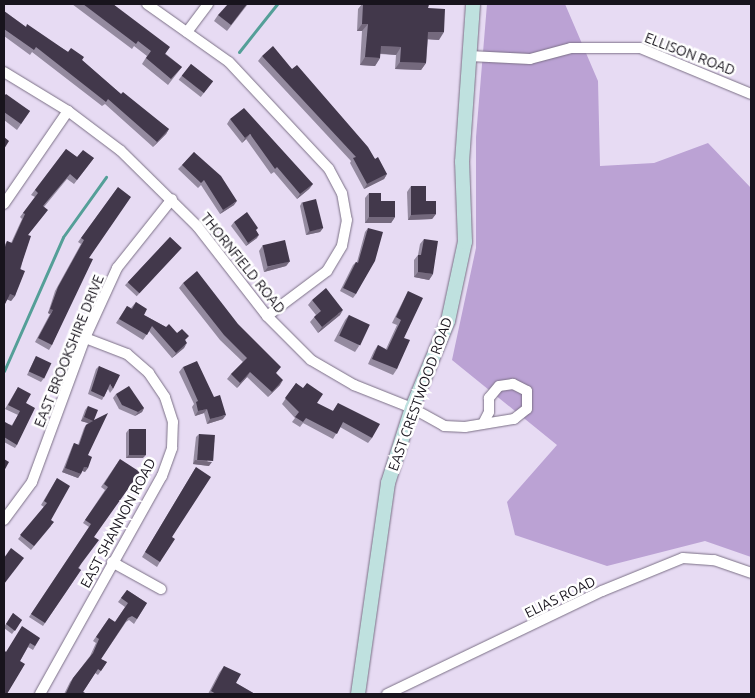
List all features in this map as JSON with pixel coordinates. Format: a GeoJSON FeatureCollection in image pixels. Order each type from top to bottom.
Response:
{"type":"FeatureCollection","features":[{"type":"Feature","properties":{"kind":"street"},"geometry":{"type":"LineString","coordinates":[[147,4],[229,62],[329,168],[342,193],[347,220],[342,246],[327,271],[268,316]]}},
{"type":"Feature","properties":{"kind":"street"},"geometry":{"type":"LineString","coordinates":[[187,32],[208,4]]}},
{"type":"Feature","properties":{"kind":"street","name":"EAST CRESTWOOD ROAD"},"geometry":{"type":"LineString","coordinates":[[358,694],[388,483],[412,408],[448,321],[465,242],[462,162],[473,4]]}},
{"type":"Feature","properties":{"kind":"street","name":"ELLISON ROAD"},"geometry":{"type":"LineString","coordinates":[[469,56],[530,59],[571,48],[640,48],[751,94]]}},
{"type":"Feature","properties":{"kind":"street","name":"THORNFIELD ROAD"},"geometry":{"type":"LineString","coordinates":[[4,72],[68,112],[121,151],[172,199],[268,316],[311,360],[354,385],[412,408],[444,426],[483,424],[514,419],[525,412],[530,403],[527,391],[513,384],[499,386],[489,398],[489,412],[483,424]]}},
{"type":"Feature","properties":{"kind":"street"},"geometry":{"type":"LineString","coordinates":[[4,204],[68,112]]}},
{"type":"Feature","properties":{"kind":"street","name":"EAST BROOKSHIRE DRIVE"},"geometry":{"type":"LineString","coordinates":[[5,517],[32,482],[85,338],[116,268],[172,199]]}},
{"type":"Feature","properties":{"kind":"street","name":"EAST SHANNON ROAD"},"geometry":{"type":"LineString","coordinates":[[40,694],[112,562],[162,476],[172,448],[173,422],[165,397],[149,373],[127,354],[85,338]]}},
{"type":"Feature","properties":{"kind":"street","name":"ELIAS ROAD"},"geometry":{"type":"LineString","coordinates":[[388,694],[602,591],[683,558],[704,558],[732,564],[751,573]]}},
{"type":"Feature","properties":{"kind":"street"},"geometry":{"type":"LineString","coordinates":[[112,562],[161,589]]}},
{"type":"Feature","properties":{"kind":"shaded area"},"geometry":{"type":"Polygon","coordinates":[[[487,4],[565,4],[598,81],[600,166],[654,163],[708,143],[751,188],[751,557],[705,541],[607,566],[515,535],[507,502],[557,445],[452,360],[476,248],[476,137],[487,4]]]}},
{"type":"Feature","properties":{"kind":"building"},"geometry":{"type":"Polygon","coordinates":[[[83,4],[113,4],[170,47],[165,54],[182,67],[171,79],[146,58],[151,51],[138,41],[136,44],[83,4]]]}},
{"type":"Feature","properties":{"kind":"building"},"geometry":{"type":"Polygon","coordinates":[[[228,4],[247,4],[231,25],[218,15],[228,4]]]}},
{"type":"Feature","properties":{"kind":"building"},"geometry":{"type":"Polygon","coordinates":[[[363,4],[429,4],[428,8],[445,9],[444,32],[428,32],[426,63],[400,62],[401,47],[381,46],[380,58],[365,57],[368,24],[362,24],[363,4]]]}},
{"type":"Feature","properties":{"kind":"building"},"geometry":{"type":"Polygon","coordinates":[[[4,11],[26,27],[27,24],[68,52],[71,48],[84,57],[82,60],[121,94],[123,92],[169,129],[157,142],[108,99],[106,102],[36,47],[34,50],[4,29],[4,11]]]}},
{"type":"Feature","properties":{"kind":"building"},"geometry":{"type":"Polygon","coordinates":[[[273,46],[292,69],[297,65],[368,147],[375,159],[378,157],[387,174],[367,184],[353,158],[356,157],[262,56],[273,46]]]}},
{"type":"Feature","properties":{"kind":"building"},"geometry":{"type":"Polygon","coordinates":[[[191,64],[213,81],[204,93],[182,76],[191,64]]]}},
{"type":"Feature","properties":{"kind":"building"},"geometry":{"type":"Polygon","coordinates":[[[6,94],[30,111],[21,124],[4,112],[4,96],[6,94]]]}},
{"type":"Feature","properties":{"kind":"building"},"geometry":{"type":"Polygon","coordinates":[[[244,108],[313,184],[300,194],[277,167],[275,169],[250,134],[245,138],[230,119],[244,108]]]}},
{"type":"Feature","properties":{"kind":"building"},"geometry":{"type":"Polygon","coordinates":[[[4,137],[9,141],[4,149],[4,137]]]}},
{"type":"Feature","properties":{"kind":"building"},"geometry":{"type":"Polygon","coordinates":[[[66,149],[77,157],[83,150],[94,158],[77,180],[70,174],[43,206],[48,210],[28,235],[31,236],[20,269],[25,271],[15,296],[10,294],[4,306],[4,250],[7,241],[12,243],[25,214],[23,213],[38,193],[35,190],[66,149]]]}},
{"type":"Feature","properties":{"kind":"building"},"geometry":{"type":"Polygon","coordinates":[[[194,152],[221,176],[237,201],[223,210],[204,180],[201,183],[182,165],[194,152]]]}},
{"type":"Feature","properties":{"kind":"building"},"geometry":{"type":"Polygon","coordinates":[[[411,186],[426,186],[426,201],[436,201],[436,214],[411,215],[411,186]]]}},
{"type":"Feature","properties":{"kind":"building"},"geometry":{"type":"Polygon","coordinates":[[[118,187],[131,197],[89,258],[93,259],[52,345],[38,338],[53,310],[50,309],[58,287],[84,240],[81,238],[118,187]]]}},
{"type":"Feature","properties":{"kind":"building"},"geometry":{"type":"Polygon","coordinates":[[[369,193],[381,193],[381,201],[395,201],[395,217],[369,217],[369,193]]]}},
{"type":"Feature","properties":{"kind":"building"},"geometry":{"type":"Polygon","coordinates":[[[316,199],[323,228],[310,231],[302,202],[316,199]]]}},
{"type":"Feature","properties":{"kind":"building"},"geometry":{"type":"Polygon","coordinates":[[[247,212],[258,228],[256,230],[259,235],[248,243],[234,222],[247,212]]]}},
{"type":"Feature","properties":{"kind":"building"},"geometry":{"type":"Polygon","coordinates":[[[368,228],[383,232],[375,261],[356,294],[343,288],[356,262],[358,263],[368,228]]]}},
{"type":"Feature","properties":{"kind":"building"},"geometry":{"type":"Polygon","coordinates":[[[170,237],[182,248],[139,293],[128,282],[170,237]]]}},
{"type":"Feature","properties":{"kind":"building"},"geometry":{"type":"Polygon","coordinates":[[[424,239],[438,241],[433,274],[418,272],[418,255],[421,255],[424,239]]]}},
{"type":"Feature","properties":{"kind":"building"},"geometry":{"type":"Polygon","coordinates":[[[285,240],[290,261],[268,267],[263,245],[285,240]]]}},
{"type":"Feature","properties":{"kind":"building"},"geometry":{"type":"Polygon","coordinates":[[[197,271],[238,324],[281,367],[276,373],[283,380],[272,392],[250,372],[240,383],[231,374],[247,358],[224,335],[183,283],[197,271]]]}},
{"type":"Feature","properties":{"kind":"building"},"geometry":{"type":"Polygon","coordinates":[[[326,288],[343,310],[322,327],[314,317],[321,311],[312,300],[326,288]]]}},
{"type":"Feature","properties":{"kind":"building"},"geometry":{"type":"Polygon","coordinates":[[[408,291],[423,298],[404,338],[410,340],[397,369],[372,359],[378,345],[387,350],[401,320],[396,317],[408,291]]]}},
{"type":"Feature","properties":{"kind":"building"},"geometry":{"type":"Polygon","coordinates":[[[136,302],[147,309],[144,315],[166,327],[169,324],[177,333],[182,329],[189,336],[185,340],[187,343],[176,353],[152,326],[147,335],[119,319],[127,306],[132,309],[136,302]]]}},
{"type":"Feature","properties":{"kind":"building"},"geometry":{"type":"Polygon","coordinates":[[[349,315],[370,325],[360,346],[339,336],[349,315]]]}},
{"type":"Feature","properties":{"kind":"building"},"geometry":{"type":"Polygon","coordinates":[[[36,356],[51,363],[44,379],[29,371],[36,356]]]}},
{"type":"Feature","properties":{"kind":"building"},"geometry":{"type":"Polygon","coordinates":[[[197,361],[214,397],[220,395],[226,415],[210,419],[207,409],[198,411],[196,402],[198,401],[183,367],[197,361]]]}},
{"type":"Feature","properties":{"kind":"building"},"geometry":{"type":"Polygon","coordinates":[[[99,366],[120,375],[113,389],[110,384],[104,397],[91,391],[99,366]]]}},
{"type":"Feature","properties":{"kind":"building"},"geometry":{"type":"Polygon","coordinates":[[[296,383],[303,388],[307,383],[323,394],[317,403],[333,411],[338,403],[380,424],[372,438],[343,422],[337,434],[306,418],[303,422],[295,417],[299,412],[285,398],[296,383]]]}},
{"type":"Feature","properties":{"kind":"building"},"geometry":{"type":"Polygon","coordinates":[[[129,386],[144,408],[138,412],[122,405],[116,394],[129,386]]]}},
{"type":"Feature","properties":{"kind":"building"},"geometry":{"type":"Polygon","coordinates":[[[18,387],[31,394],[26,403],[35,408],[17,445],[4,437],[4,423],[12,426],[20,411],[8,405],[18,387]]]}},
{"type":"Feature","properties":{"kind":"building"},"geometry":{"type":"Polygon","coordinates":[[[88,406],[98,410],[94,420],[108,413],[88,455],[92,457],[88,468],[84,467],[81,474],[65,468],[74,443],[79,445],[86,425],[93,421],[84,417],[88,406]]]}},
{"type":"Feature","properties":{"kind":"building"},"geometry":{"type":"Polygon","coordinates":[[[129,429],[146,429],[146,455],[129,455],[129,429]]]}},
{"type":"Feature","properties":{"kind":"building"},"geometry":{"type":"Polygon","coordinates":[[[199,434],[215,435],[213,461],[197,460],[199,434]]]}},
{"type":"Feature","properties":{"kind":"building"},"geometry":{"type":"Polygon","coordinates":[[[4,459],[9,462],[4,471],[4,459]]]}},
{"type":"Feature","properties":{"kind":"building"},"geometry":{"type":"Polygon","coordinates":[[[120,459],[140,472],[94,537],[99,540],[78,568],[81,570],[45,623],[31,614],[91,524],[85,520],[108,487],[104,484],[120,459]]]}},
{"type":"Feature","properties":{"kind":"building"},"geometry":{"type":"Polygon","coordinates":[[[196,467],[211,477],[172,537],[175,539],[160,562],[145,552],[196,467]]]}},
{"type":"Feature","properties":{"kind":"building"},"geometry":{"type":"Polygon","coordinates":[[[57,478],[70,486],[51,520],[54,522],[34,546],[20,535],[47,503],[44,501],[57,478]]]}},
{"type":"Feature","properties":{"kind":"building"},"geometry":{"type":"Polygon","coordinates":[[[11,548],[24,558],[4,584],[4,558],[11,548]]]}},
{"type":"Feature","properties":{"kind":"building"},"geometry":{"type":"Polygon","coordinates":[[[127,590],[147,603],[137,619],[132,616],[128,618],[101,659],[107,662],[101,671],[98,669],[83,692],[87,694],[66,693],[73,678],[93,653],[99,639],[96,637],[109,618],[115,622],[128,603],[121,598],[127,590]]]}},
{"type":"Feature","properties":{"kind":"building"},"geometry":{"type":"Polygon","coordinates":[[[13,613],[22,620],[15,631],[6,624],[13,613]]]}},
{"type":"Feature","properties":{"kind":"building"},"geometry":{"type":"Polygon","coordinates":[[[22,626],[40,638],[35,646],[30,643],[20,661],[25,664],[7,694],[4,694],[4,650],[6,652],[22,626]]]}},
{"type":"Feature","properties":{"kind":"building"},"geometry":{"type":"Polygon","coordinates":[[[224,666],[241,674],[236,683],[255,694],[216,694],[211,691],[224,666]]]}},
{"type":"Feature","properties":{"kind":"waterway"},"geometry":{"type":"LineString","coordinates":[[239,52],[277,4]]}},
{"type":"Feature","properties":{"kind":"waterway"},"geometry":{"type":"LineString","coordinates":[[4,371],[63,237],[106,177]]}}]}
